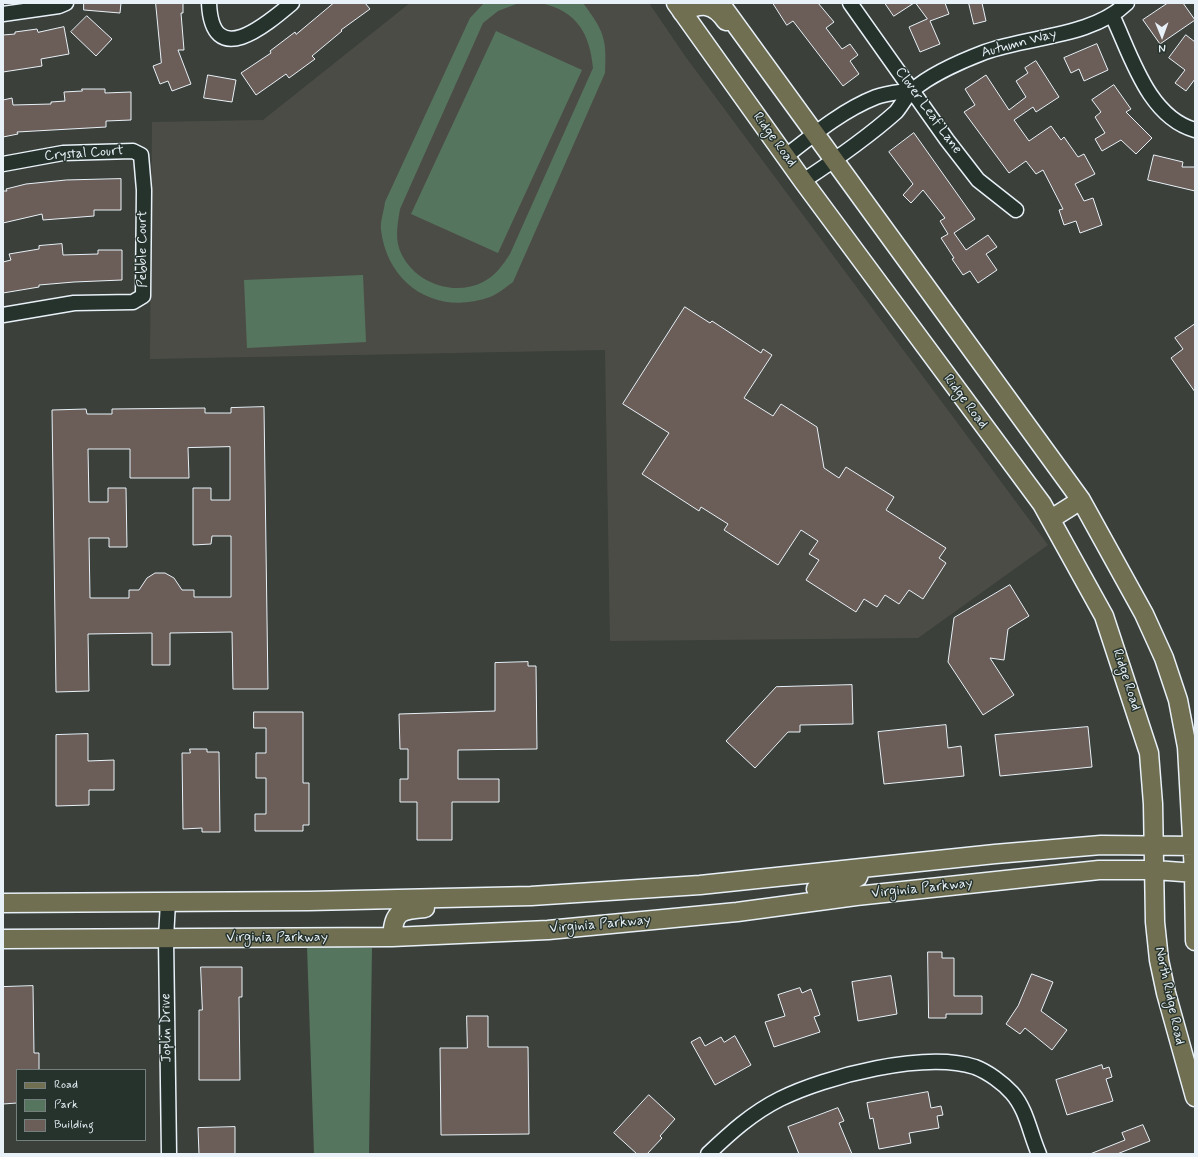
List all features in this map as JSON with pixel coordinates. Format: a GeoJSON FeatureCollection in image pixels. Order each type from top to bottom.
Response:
{"type":"FeatureCollection","features":[{"type":"Feature","properties":{"kind":"main road"},"geometry":{"type":"LineString","coordinates":[[720,3],[1080,500],[1144,614],[1164,658],[1178,700],[1187,747],[1193,846],[1195,940]]}},
{"type":"Feature","properties":{"kind":"main road"},"geometry":{"type":"LineString","coordinates":[[679,8],[702,5],[712,7],[722,16],[741,44],[765,65]]}},
{"type":"Feature","properties":{"kind":"main road","name":"Ridge Road"},"geometry":{"type":"LineString","coordinates":[[679,8],[1052,519],[1104,616],[1149,753],[1154,845]]}},
{"type":"Feature","properties":{"kind":"main road"},"geometry":{"type":"LineString","coordinates":[[1052,519],[1080,500]]}},
{"type":"Feature","properties":{"kind":"main road","name":"Virginia Parkway"},"geometry":{"type":"LineString","coordinates":[[3,903],[532,896],[700,885],[1101,845],[1193,846]]}},
{"type":"Feature","properties":{"kind":"main road","name":"North Ridge Road"},"geometry":{"type":"LineString","coordinates":[[1154,845],[1155,922],[1159,960],[1166,993],[1195,1097]]}},
{"type":"Feature","properties":{"kind":"main road"},"geometry":{"type":"LineString","coordinates":[[737,912],[748,900],[836,886],[849,882],[858,876],[861,868]]}},
{"type":"Feature","properties":{"kind":"main road","name":"Virginia Parkway"},"geometry":{"type":"LineString","coordinates":[[3,939],[392,937],[548,930],[737,912],[856,896],[1099,870],[1154,870],[1194,873]]}},
{"type":"Feature","properties":{"kind":"main road"},"geometry":{"type":"LineString","coordinates":[[392,937],[393,923],[396,915],[405,910],[467,906],[484,897]]}},
{"type":"Feature","properties":{"kind":"street"},"geometry":{"type":"LineString","coordinates":[[3,14],[60,6],[66,3]]}},
{"type":"Feature","properties":{"kind":"street"},"geometry":{"type":"LineString","coordinates":[[209,3],[212,25],[216,31],[227,38],[245,36],[255,32],[292,3]]}},
{"type":"Feature","properties":{"kind":"street","name":"Clover Leaf Lane"},"geometry":{"type":"LineString","coordinates":[[850,3],[947,140],[978,180],[1016,210]]}},
{"type":"Feature","properties":{"kind":"street","name":"Autumn Way"},"geometry":{"type":"LineString","coordinates":[[786,156],[850,110],[877,97],[912,90],[943,71],[985,52],[1014,43],[1096,23],[1112,15],[1127,3]]}},
{"type":"Feature","properties":{"kind":"street"},"geometry":{"type":"LineString","coordinates":[[1112,15],[1150,96],[1165,113],[1184,126],[1195,130]]}},
{"type":"Feature","properties":{"kind":"street","name":"Autumn Way"},"geometry":{"type":"LineString","coordinates":[[804,181],[833,161],[897,111],[912,90]]}},
{"type":"Feature","properties":{"kind":"street","name":"Crystal Court"},"geometry":{"type":"LineString","coordinates":[[3,164],[63,153],[132,151],[141,155]]}},
{"type":"Feature","properties":{"kind":"street","name":"Pebble Court"},"geometry":{"type":"LineString","coordinates":[[3,315],[74,303],[133,302],[143,296],[144,190],[141,155]]}},
{"type":"Feature","properties":{"kind":"street","name":"Joplin Drive"},"geometry":{"type":"LineString","coordinates":[[168,902],[166,938],[168,1154]]}},
{"type":"Feature","properties":{"kind":"street"},"geometry":{"type":"LineString","coordinates":[[708,1154],[744,1122],[779,1099],[822,1081],[877,1068],[935,1062],[950,1062],[976,1068],[995,1078],[1012,1093],[1022,1107],[1039,1154]]}},
{"type":"Feature","properties":{"kind":"shaded area"},"geometry":{"type":"Polygon","coordinates":[[[410,3],[649,3],[685,56],[1048,545],[918,638],[610,641],[605,350],[150,359],[152,122],[263,120],[410,3]]]}},
{"type":"Feature","properties":{"kind":"green space"},"geometry":{"type":"Polygon","coordinates":[[[484,3],[519,3],[498,11],[483,23],[400,209],[397,233],[399,248],[404,260],[422,277],[446,287],[458,288],[471,286],[487,280],[502,266],[510,254],[593,68],[589,45],[579,26],[564,12],[541,3],[583,3],[596,21],[603,36],[605,73],[513,282],[490,297],[470,302],[452,302],[434,299],[418,292],[405,281],[394,267],[386,250],[381,230],[381,223],[385,202],[470,18],[484,3]]]}},
{"type":"Feature","properties":{"kind":"green space"},"geometry":{"type":"Polygon","coordinates":[[[496,31],[582,70],[498,253],[411,214],[496,31]]]}},
{"type":"Feature","properties":{"kind":"green space"},"geometry":{"type":"Polygon","coordinates":[[[363,275],[366,342],[247,348],[244,280],[363,275]]]}},
{"type":"Feature","properties":{"kind":"green space"},"geometry":{"type":"Polygon","coordinates":[[[307,946],[372,948],[369,1154],[314,1154],[307,946]]]}},
{"type":"Feature","properties":{"kind":"building"},"geometry":{"type":"Polygon","coordinates":[[[84,3],[121,3],[120,13],[84,10],[84,3]]]}},
{"type":"Feature","properties":{"kind":"building"},"geometry":{"type":"Polygon","coordinates":[[[156,3],[183,3],[183,13],[181,13],[184,50],[178,50],[191,84],[172,91],[168,81],[160,84],[153,66],[161,63],[156,3]]]}},
{"type":"Feature","properties":{"kind":"building"},"geometry":{"type":"Polygon","coordinates":[[[334,3],[365,3],[370,9],[341,30],[342,31],[312,56],[315,59],[289,78],[286,74],[256,95],[241,73],[271,53],[270,51],[295,32],[296,34],[334,3]]]}},
{"type":"Feature","properties":{"kind":"building"},"geometry":{"type":"Polygon","coordinates":[[[773,3],[818,3],[834,22],[826,28],[842,49],[850,44],[858,55],[850,61],[859,74],[843,86],[793,21],[787,25],[773,3]]]}},
{"type":"Feature","properties":{"kind":"building"},"geometry":{"type":"Polygon","coordinates":[[[885,3],[914,3],[894,16],[885,3]]]}},
{"type":"Feature","properties":{"kind":"building"},"geometry":{"type":"Polygon","coordinates":[[[916,3],[945,3],[949,14],[930,21],[940,44],[920,52],[909,27],[927,19],[916,3]]]}},
{"type":"Feature","properties":{"kind":"building"},"geometry":{"type":"Polygon","coordinates":[[[969,3],[982,3],[986,21],[974,24],[969,3]]]}},
{"type":"Feature","properties":{"kind":"building"},"geometry":{"type":"Polygon","coordinates":[[[1168,3],[1183,3],[1195,20],[1160,44],[1143,20],[1168,3]]]}},
{"type":"Feature","properties":{"kind":"building"},"geometry":{"type":"Polygon","coordinates":[[[87,16],[112,39],[96,56],[71,32],[87,16]]]}},
{"type":"Feature","properties":{"kind":"building"},"geometry":{"type":"Polygon","coordinates":[[[64,27],[69,54],[41,59],[42,66],[3,72],[3,35],[37,29],[38,32],[64,27]]]}},
{"type":"Feature","properties":{"kind":"building"},"geometry":{"type":"Polygon","coordinates":[[[1186,35],[1195,42],[1195,79],[1186,91],[1175,83],[1185,70],[1169,58],[1186,35]]]}},
{"type":"Feature","properties":{"kind":"building"},"geometry":{"type":"Polygon","coordinates":[[[1097,44],[1108,70],[1084,81],[1079,69],[1071,73],[1064,58],[1097,44]]]}},
{"type":"Feature","properties":{"kind":"building"},"geometry":{"type":"Polygon","coordinates":[[[1036,61],[1059,97],[1036,112],[1033,107],[1014,120],[1029,141],[1051,126],[1061,140],[1064,137],[1078,157],[1084,154],[1095,174],[1075,184],[1084,201],[1093,198],[1102,225],[1080,233],[1076,221],[1064,225],[1059,210],[1063,209],[1043,170],[1036,174],[1026,161],[1009,173],[964,112],[975,105],[965,89],[986,75],[1009,110],[1026,97],[1016,81],[1028,73],[1025,68],[1036,61]]]}},
{"type":"Feature","properties":{"kind":"building"},"geometry":{"type":"Polygon","coordinates":[[[208,75],[236,80],[232,102],[204,98],[208,75]]]}},
{"type":"Feature","properties":{"kind":"building"},"geometry":{"type":"Polygon","coordinates":[[[1114,85],[1131,109],[1126,112],[1152,138],[1136,154],[1121,140],[1102,151],[1095,139],[1105,133],[1095,117],[1101,112],[1092,100],[1114,85]]]}},
{"type":"Feature","properties":{"kind":"building"},"geometry":{"type":"Polygon","coordinates":[[[82,89],[105,89],[105,93],[131,92],[131,120],[106,121],[106,127],[17,132],[18,134],[3,137],[3,100],[12,98],[13,105],[51,104],[51,102],[65,101],[64,92],[82,91],[82,89]]]}},
{"type":"Feature","properties":{"kind":"building"},"geometry":{"type":"Polygon","coordinates":[[[914,133],[975,219],[954,233],[966,250],[988,235],[997,247],[986,254],[997,270],[978,283],[970,271],[963,275],[952,259],[954,258],[941,238],[948,234],[940,221],[945,218],[923,190],[911,203],[903,195],[913,184],[889,152],[914,133]]]}},
{"type":"Feature","properties":{"kind":"building"},"geometry":{"type":"Polygon","coordinates":[[[1154,155],[1183,162],[1182,167],[1195,167],[1195,191],[1148,180],[1154,155]]]}},
{"type":"Feature","properties":{"kind":"building"},"geometry":{"type":"Polygon","coordinates":[[[121,179],[121,210],[94,210],[94,216],[43,220],[42,214],[3,223],[3,191],[7,191],[6,189],[26,184],[66,180],[121,179]]]}},
{"type":"Feature","properties":{"kind":"building"},"geometry":{"type":"Polygon","coordinates":[[[62,244],[63,255],[98,254],[98,250],[122,250],[122,280],[39,285],[39,287],[3,293],[3,262],[11,260],[9,254],[39,249],[39,246],[62,244]]]}},
{"type":"Feature","properties":{"kind":"building"},"geometry":{"type":"Polygon","coordinates":[[[685,307],[710,323],[712,321],[761,353],[763,349],[772,355],[744,398],[773,416],[781,404],[817,427],[824,468],[839,478],[846,467],[894,497],[886,510],[946,548],[939,558],[946,563],[923,599],[909,590],[899,604],[885,595],[877,607],[864,599],[856,612],[806,580],[819,560],[809,554],[818,541],[801,530],[778,565],[724,530],[728,524],[701,507],[699,511],[642,474],[669,433],[623,404],[685,307]]]}},
{"type":"Feature","properties":{"kind":"building"},"geometry":{"type":"Polygon","coordinates":[[[1195,324],[1195,392],[1171,358],[1183,349],[1175,338],[1195,324]]]}},
{"type":"Feature","properties":{"kind":"building"},"geometry":{"type":"Polygon","coordinates":[[[264,407],[268,689],[233,689],[232,632],[170,633],[170,665],[152,665],[152,633],[88,634],[89,691],[56,692],[52,410],[86,409],[87,414],[112,414],[112,409],[205,408],[205,413],[231,413],[231,408],[264,407]],[[230,447],[188,448],[189,478],[130,478],[130,449],[88,449],[89,502],[108,502],[108,488],[126,488],[127,547],[109,547],[109,538],[89,538],[90,598],[129,598],[129,590],[139,590],[147,578],[155,573],[165,573],[174,578],[182,590],[194,590],[194,597],[231,597],[231,536],[212,536],[211,544],[193,545],[193,488],[211,488],[211,500],[230,500],[230,447]]]}},
{"type":"Feature","properties":{"kind":"building"},"geometry":{"type":"Polygon","coordinates":[[[1010,585],[1029,616],[1008,629],[1004,660],[990,658],[1014,695],[983,715],[948,662],[954,618],[1010,585]]]}},
{"type":"Feature","properties":{"kind":"building"},"geometry":{"type":"Polygon","coordinates":[[[528,662],[528,666],[536,666],[537,749],[458,750],[458,779],[499,779],[499,802],[452,802],[452,840],[417,840],[417,802],[400,802],[400,779],[408,779],[408,749],[400,749],[399,714],[495,711],[495,663],[528,662]]]}},
{"type":"Feature","properties":{"kind":"building"},"geometry":{"type":"Polygon","coordinates":[[[852,685],[853,724],[800,725],[800,732],[788,732],[755,768],[726,741],[776,687],[852,685]]]}},
{"type":"Feature","properties":{"kind":"building"},"geometry":{"type":"Polygon","coordinates":[[[254,712],[303,712],[303,783],[309,783],[309,825],[303,825],[303,831],[255,831],[255,814],[266,814],[266,778],[256,778],[256,753],[266,753],[266,728],[254,728],[254,712]]]}},
{"type":"Feature","properties":{"kind":"building"},"geometry":{"type":"Polygon","coordinates":[[[946,725],[948,748],[961,746],[964,776],[884,784],[878,732],[946,725]]]}},
{"type":"Feature","properties":{"kind":"building"},"geometry":{"type":"Polygon","coordinates":[[[1088,727],[1092,767],[1000,776],[995,735],[1088,727]]]}},
{"type":"Feature","properties":{"kind":"building"},"geometry":{"type":"Polygon","coordinates":[[[88,734],[88,761],[114,760],[114,790],[89,790],[89,805],[56,806],[56,735],[88,734]]]}},
{"type":"Feature","properties":{"kind":"building"},"geometry":{"type":"Polygon","coordinates":[[[190,749],[207,749],[207,752],[219,752],[220,832],[202,832],[202,828],[183,829],[182,753],[190,753],[190,749]]]}},
{"type":"Feature","properties":{"kind":"building"},"geometry":{"type":"Polygon","coordinates":[[[928,952],[942,952],[942,958],[954,958],[954,996],[982,996],[982,1014],[946,1014],[946,1018],[929,1018],[928,952]]]}},
{"type":"Feature","properties":{"kind":"building"},"geometry":{"type":"Polygon","coordinates":[[[201,967],[242,967],[242,997],[239,997],[240,1080],[199,1080],[199,1010],[202,1010],[201,967]]]}},
{"type":"Feature","properties":{"kind":"building"},"geometry":{"type":"Polygon","coordinates":[[[1032,974],[1053,982],[1041,1011],[1067,1030],[1052,1050],[1025,1028],[1020,1034],[1006,1024],[1018,1006],[1032,974]]]}},
{"type":"Feature","properties":{"kind":"building"},"geometry":{"type":"Polygon","coordinates":[[[891,976],[897,1014],[858,1021],[852,982],[891,976]]]}},
{"type":"Feature","properties":{"kind":"building"},"geometry":{"type":"Polygon","coordinates":[[[33,986],[34,1053],[39,1053],[39,1069],[16,1069],[16,1103],[3,1104],[3,987],[33,986]]]}},
{"type":"Feature","properties":{"kind":"building"},"geometry":{"type":"Polygon","coordinates":[[[800,988],[802,993],[811,989],[820,1015],[814,1017],[820,1032],[774,1047],[765,1022],[785,1016],[778,995],[800,988]]]}},
{"type":"Feature","properties":{"kind":"building"},"geometry":{"type":"Polygon","coordinates":[[[467,1016],[488,1016],[488,1047],[528,1047],[529,1134],[441,1135],[440,1048],[467,1048],[467,1016]]]}},
{"type":"Feature","properties":{"kind":"building"},"geometry":{"type":"Polygon","coordinates":[[[735,1036],[751,1065],[715,1085],[691,1042],[700,1037],[705,1046],[721,1037],[724,1042],[735,1036]]]}},
{"type":"Feature","properties":{"kind":"building"},"geometry":{"type":"Polygon","coordinates":[[[1102,1065],[1103,1069],[1109,1067],[1112,1077],[1106,1079],[1113,1101],[1067,1115],[1056,1080],[1102,1065]]]}},
{"type":"Feature","properties":{"kind":"building"},"geometry":{"type":"Polygon","coordinates":[[[928,1092],[931,1108],[941,1106],[943,1115],[937,1116],[939,1128],[909,1133],[911,1143],[879,1149],[873,1118],[870,1119],[867,1103],[928,1092]]]}},
{"type":"Feature","properties":{"kind":"building"},"geometry":{"type":"Polygon","coordinates":[[[649,1095],[675,1119],[660,1136],[662,1138],[647,1154],[637,1154],[614,1133],[649,1095]]]}},
{"type":"Feature","properties":{"kind":"building"},"geometry":{"type":"Polygon","coordinates":[[[838,1108],[844,1121],[839,1123],[852,1154],[799,1154],[788,1127],[838,1108]]]}},
{"type":"Feature","properties":{"kind":"building"},"geometry":{"type":"Polygon","coordinates":[[[1143,1125],[1150,1141],[1117,1154],[1090,1154],[1125,1140],[1122,1133],[1143,1125]]]}},
{"type":"Feature","properties":{"kind":"building"},"geometry":{"type":"Polygon","coordinates":[[[235,1127],[235,1154],[199,1154],[198,1128],[235,1127]]]}}]}
